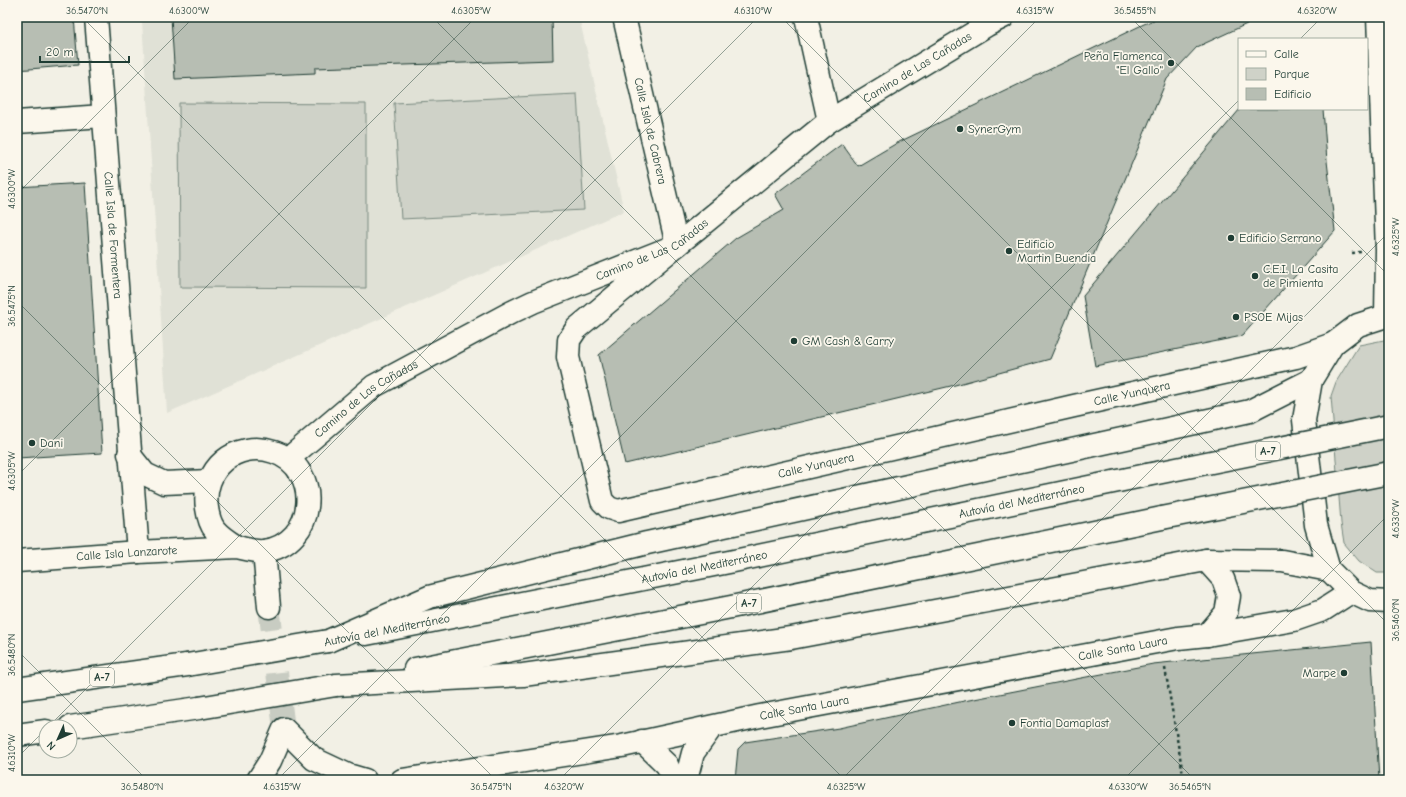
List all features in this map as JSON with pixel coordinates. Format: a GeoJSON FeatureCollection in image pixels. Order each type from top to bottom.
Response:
{"type":"FeatureCollection","features":[{"type":"Feature","properties":{"kind":"main road","name":"Calle Isla de Formentera"},"geometry":{"type":"LineString","coordinates":[[96,17],[129,454],[138,552]]}},
{"type":"Feature","properties":{"kind":"main road","name":"Calle Isla de Cabrera"},"geometry":{"type":"LineString","coordinates":[[624,17],[677,245]]}},
{"type":"Feature","properties":{"kind":"main road"},"geometry":{"type":"LineString","coordinates":[[806,17],[829,121]]}},
{"type":"Feature","properties":{"kind":"main road"},"geometry":{"type":"LineString","coordinates":[[1378,17],[1388,259],[1388,316],[1358,325],[1332,344],[1311,380],[1304,420],[1316,525],[1329,570],[1351,592],[1370,601],[1389,602]]}},
{"type":"Feature","properties":{"kind":"main road","name":"Camino de Las Cañadas"},"geometry":{"type":"LineString","coordinates":[[288,459],[374,386],[533,302],[677,245],[829,121],[992,20]]}},
{"type":"Feature","properties":{"kind":"main road"},"geometry":{"type":"LineString","coordinates":[[17,122],[103,116]]}},
{"type":"Feature","properties":{"kind":"main road","name":"Calle Yunquera"},"geometry":{"type":"LineString","coordinates":[[677,245],[577,328],[569,340],[568,357],[602,501],[609,508],[618,511],[1066,408],[1296,357],[1332,344]]}},
{"type":"Feature","properties":{"kind":"main road"},"geometry":{"type":"LineString","coordinates":[[328,641],[429,597],[647,542],[1250,411],[1311,380]]}},
{"type":"Feature","properties":{"kind":"main road","name":"Autovía del Mediterráneo"},"geometry":{"type":"LineString","coordinates":[[17,690],[187,665],[328,641],[714,565],[1389,426]]}},
{"type":"Feature","properties":{"kind":"main road"},"geometry":{"type":"LineString","coordinates":[[258,449],[274,452],[288,459],[300,472],[307,488],[308,505],[304,521],[294,535],[280,546],[264,551],[250,551],[237,547],[226,541],[214,529],[208,514],[205,498],[209,481],[217,468],[228,457],[242,450],[258,449]]}},
{"type":"Feature","properties":{"kind":"main road"},"geometry":{"type":"LineString","coordinates":[[129,454],[146,474],[164,483],[209,481]]}},
{"type":"Feature","properties":{"kind":"main road","name":"A-7"},"geometry":{"type":"LineString","coordinates":[[78,726],[199,708],[336,685],[731,607],[1162,518],[1389,473]]}},
{"type":"Feature","properties":{"kind":"main road","name":"Calle Isla Lanzarote"},"geometry":{"type":"LineString","coordinates":[[17,561],[138,552],[237,547]]}},
{"type":"Feature","properties":{"kind":"main road"},"geometry":{"type":"LineString","coordinates":[[264,551],[269,607]]}},
{"type":"Feature","properties":{"kind":"main road"},"geometry":{"type":"LineString","coordinates":[[336,685],[523,675],[791,638],[1206,560],[1282,561],[1329,570]]}},
{"type":"Feature","properties":{"kind":"main road"},"geometry":{"type":"LineString","coordinates":[[1206,560],[1222,579],[1229,596],[1226,613],[1208,635]]}},
{"type":"Feature","properties":{"kind":"main road","name":"Calle Santa Laura"},"geometry":{"type":"LineString","coordinates":[[402,780],[614,747],[768,715],[1124,648],[1294,620],[1323,610],[1351,592]]}},
{"type":"Feature","properties":{"kind":"main road"},"geometry":{"type":"LineString","coordinates":[[686,780],[693,753],[711,728]]}},
{"type":"Feature","properties":{"kind":"main road"},"geometry":{"type":"LineString","coordinates":[[258,780],[270,761],[284,729],[314,759],[348,775],[365,780]]}},
{"type":"Feature","properties":{"kind":"main road"},"geometry":{"type":"LineString","coordinates":[[17,735],[38,732]]}},
{"type":"Feature","properties":{"kind":"main road"},"geometry":{"type":"LineString","coordinates":[[642,741],[667,765],[674,780]]}},
{"type":"Feature","properties":{"kind":"path"},"geometry":{"type":"LineString","coordinates":[[1161,665],[1165,668],[1184,780]]}},
{"type":"Feature","properties":{"kind":"shaded area"},"geometry":{"type":"Polygon","coordinates":[[[140,17],[579,17],[624,211],[167,413],[142,21],[140,17]]]}},
{"type":"Feature","properties":{"kind":"green space"},"geometry":{"type":"Polygon","coordinates":[[[577,94],[584,210],[401,219],[394,103],[577,94]]]}},
{"type":"Feature","properties":{"kind":"green space"},"geometry":{"type":"Polygon","coordinates":[[[179,103],[366,104],[366,288],[180,287],[179,103]]]}},
{"type":"Feature","properties":{"kind":"green space"},"geometry":{"type":"Polygon","coordinates":[[[1389,339],[1389,573],[1377,573],[1359,561],[1344,543],[1341,523],[1331,396],[1336,382],[1359,345],[1389,339]]]}},
{"type":"Feature","properties":{"kind":"building"},"geometry":{"type":"Polygon","coordinates":[[[17,17],[74,17],[78,65],[17,70],[17,17]]]}},
{"type":"Feature","properties":{"kind":"building"},"geometry":{"type":"Polygon","coordinates":[[[171,17],[268,17],[268,19],[321,17],[552,17],[553,60],[315,68],[315,73],[175,79],[171,17]]]}},
{"type":"Feature","properties":{"kind":"building"},"geometry":{"type":"Polygon","coordinates":[[[1161,17],[1262,17],[1197,47],[1167,79],[1050,359],[955,385],[625,464],[599,355],[736,238],[784,210],[775,194],[842,144],[858,166],[897,143],[1161,17]]]}},
{"type":"Feature","properties":{"kind":"building","name":"Edificio Serrano"},"geometry":{"type":"Polygon","coordinates":[[[1239,110],[1323,110],[1335,231],[1242,336],[1095,366],[1083,296],[1239,110]]]}},
{"type":"Feature","properties":{"kind":"building"},"geometry":{"type":"Polygon","coordinates":[[[85,183],[102,453],[17,458],[17,187],[85,183]]]}},
{"type":"Feature","properties":{"kind":"building"},"geometry":{"type":"Polygon","coordinates":[[[1371,642],[1379,780],[735,780],[738,749],[745,742],[839,728],[964,701],[1153,664],[1371,642]]]}},
{"type":"Feature","properties":{"kind":"tunnel"},"geometry":{"type":"LineString","coordinates":[[269,607],[284,729]]}},
{"type":"Feature","properties":{"kind":"place","name":"Peña Flamenca \"El Gallo\""},"geometry":{"type":"Point","coordinates":[1171,63]}},
{"type":"Feature","properties":{"kind":"place","name":"SynerGym"},"geometry":{"type":"Point","coordinates":[960,129]}},
{"type":"Feature","properties":{"kind":"place","name":"Edificio Serrano"},"geometry":{"type":"Point","coordinates":[1231,238]}},
{"type":"Feature","properties":{"kind":"place","name":"Edificio Martin Buendia"},"geometry":{"type":"Point","coordinates":[1009,251]}},
{"type":"Feature","properties":{"kind":"place","name":"C.E.I. La Casita de Pimienta"},"geometry":{"type":"Point","coordinates":[1255,276]}},
{"type":"Feature","properties":{"kind":"place","name":"PSOE Mijas"},"geometry":{"type":"Point","coordinates":[1236,317]}},
{"type":"Feature","properties":{"kind":"place","name":"GM Cash & Carry"},"geometry":{"type":"Point","coordinates":[794,341]}},
{"type":"Feature","properties":{"kind":"place","name":"Dani"},"geometry":{"type":"Point","coordinates":[32,443]}},
{"type":"Feature","properties":{"kind":"place","name":"Marpe"},"geometry":{"type":"Point","coordinates":[1344,673]}},
{"type":"Feature","properties":{"kind":"place","name":"Fontia Damaplast"},"geometry":{"type":"Point","coordinates":[1012,723]}}]}
